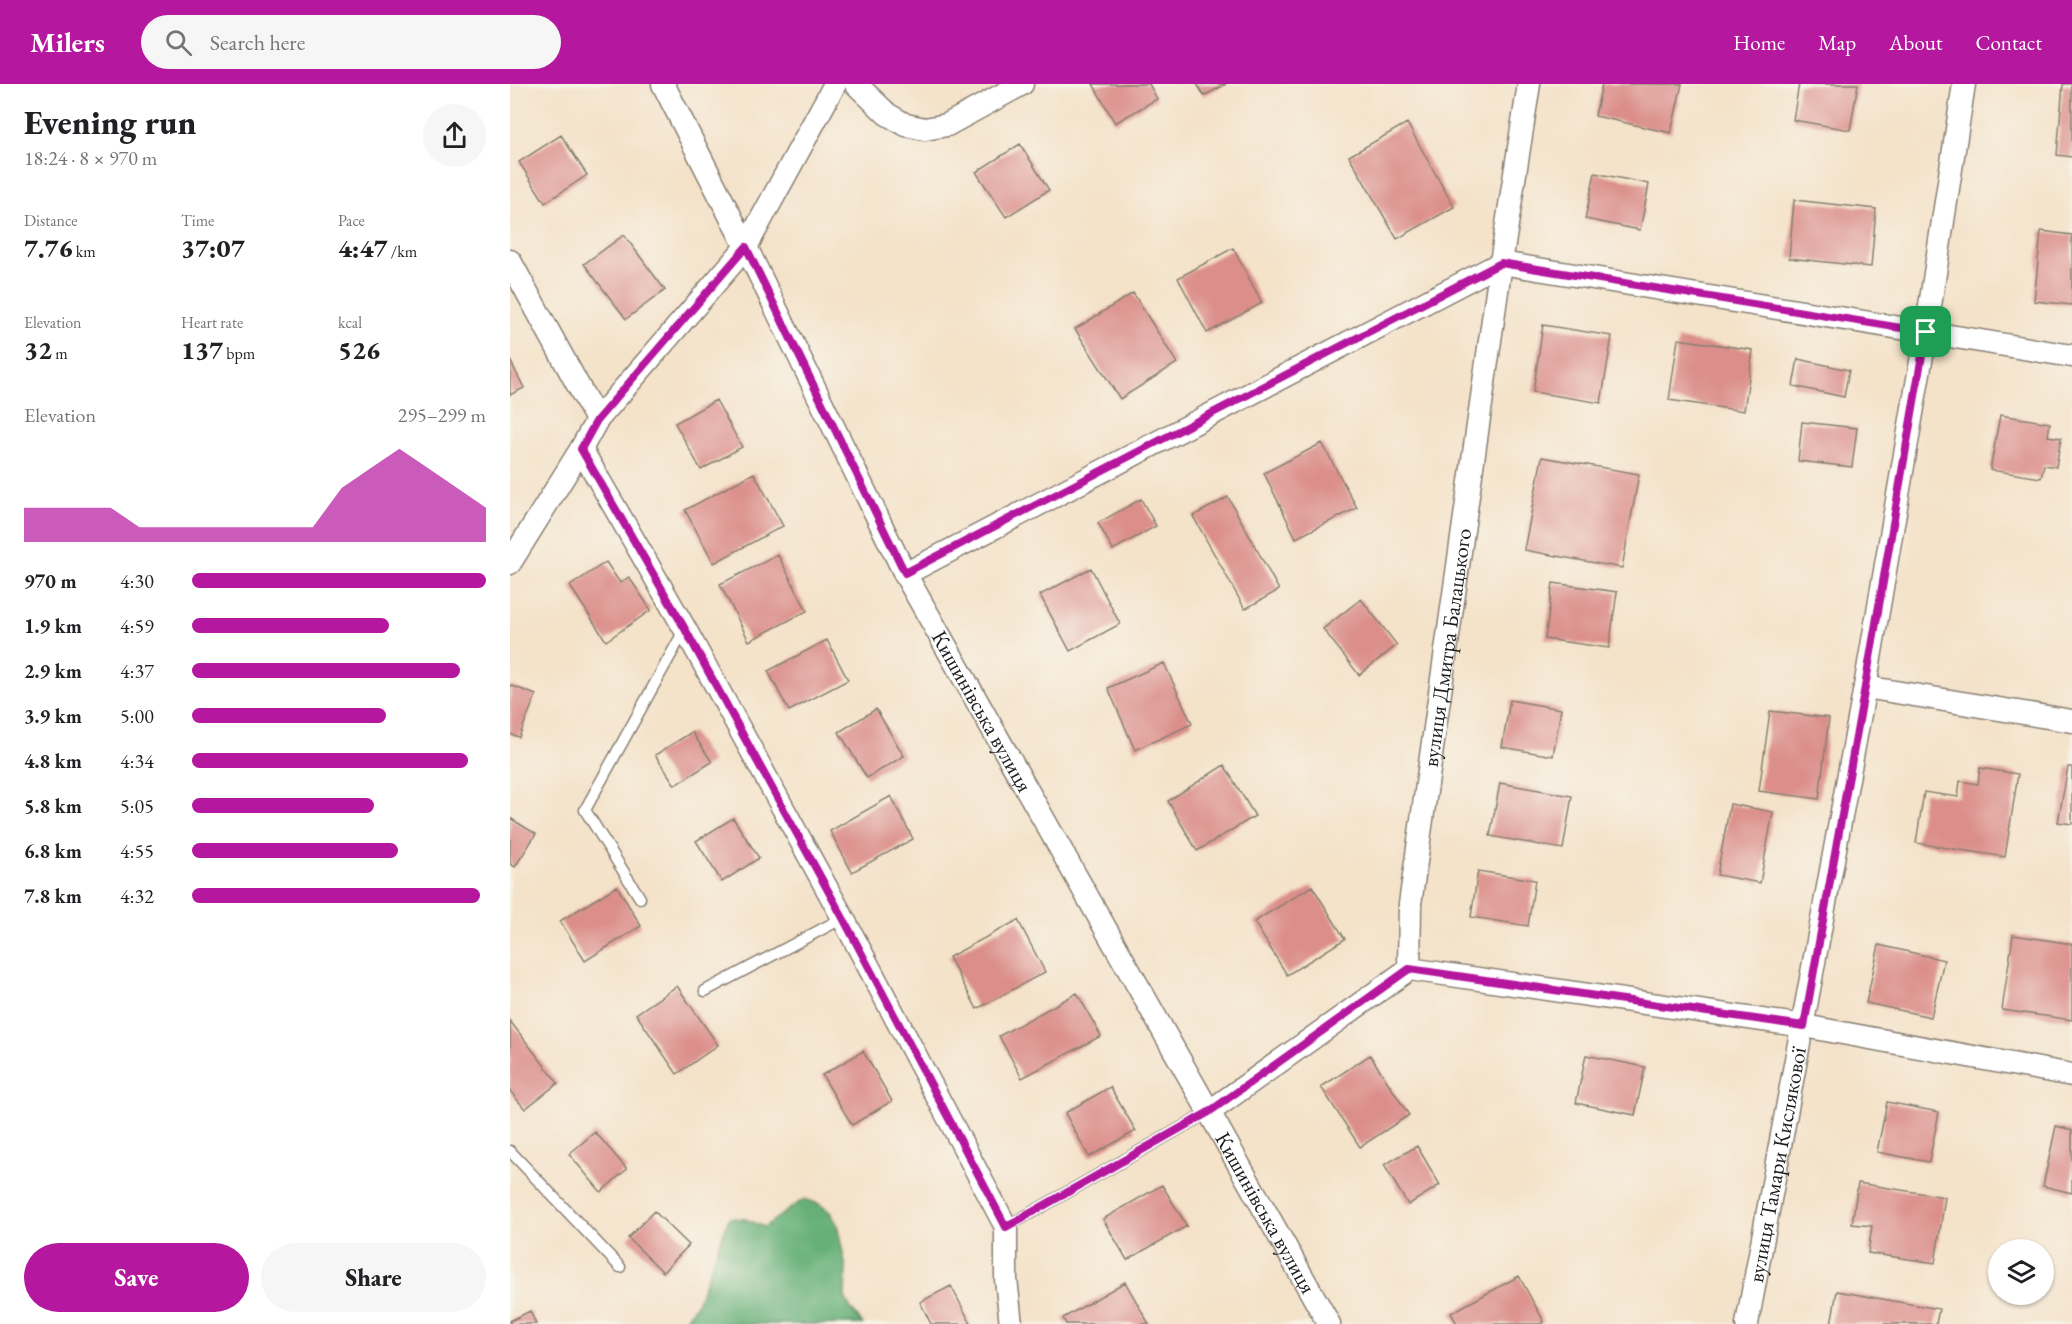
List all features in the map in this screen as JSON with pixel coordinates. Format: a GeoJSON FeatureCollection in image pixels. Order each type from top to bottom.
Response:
{"type":"FeatureCollection","features":[{"type":"Feature","properties":{"kind":"street","name":"Кишинівська вулиця"},"geometry":{"type":"LineString","coordinates":[[663,84],[746,247],[905,573],[1329,1324]]}},
{"type":"Feature","properties":{"kind":"street"},"geometry":{"type":"LineString","coordinates":[[510,562],[597,420],[746,247],[835,84]]}},
{"type":"Feature","properties":{"kind":"street"},"geometry":{"type":"LineString","coordinates":[[856,84],[887,114],[906,125],[925,129],[946,125],[1022,84]]}},
{"type":"Feature","properties":{"kind":"street","name":"вулиця Дмитра Балацького"},"geometry":{"type":"LineString","coordinates":[[1409,969],[1410,904],[1501,263],[1529,84]]}},
{"type":"Feature","properties":{"kind":"street","name":"вулиця Тамари Кислякової"},"geometry":{"type":"LineString","coordinates":[[1747,1324],[1865,687],[1926,332],[1964,84]]}},
{"type":"Feature","properties":{"kind":"street"},"geometry":{"type":"LineString","coordinates":[[510,261],[597,420]]}},
{"type":"Feature","properties":{"kind":"street"},"geometry":{"type":"LineString","coordinates":[[905,573],[1501,263],[2072,356]]}},
{"type":"Feature","properties":{"kind":"street"},"geometry":{"type":"LineString","coordinates":[[581,449],[685,629],[843,918],[1006,1227],[1006,1279],[1011,1324]]}},
{"type":"Feature","properties":{"kind":"street"},"geometry":{"type":"LineString","coordinates":[[1865,687],[2072,721]]}},
{"type":"Feature","properties":{"kind":"street"},"geometry":{"type":"LineString","coordinates":[[1209,1112],[1409,969],[1804,1026],[2072,1074]]}},
{"type":"Feature","properties":{"kind":"lane"},"geometry":{"type":"LineString","coordinates":[[640,898],[585,810],[685,629]]}},
{"type":"Feature","properties":{"kind":"lane"},"geometry":{"type":"LineString","coordinates":[[705,991],[843,918]]}},
{"type":"Feature","properties":{"kind":"lane"},"geometry":{"type":"LineString","coordinates":[[1006,1227],[1209,1112]]}},
{"type":"Feature","properties":{"kind":"lane"},"geometry":{"type":"LineString","coordinates":[[510,1151],[620,1266]]}},
{"type":"Feature","properties":{"kind":"green space"},"geometry":{"type":"Polygon","coordinates":[[[804,1199],[819,1204],[830,1212],[837,1224],[846,1268],[845,1297],[863,1324],[683,1324],[698,1301],[729,1218],[745,1219],[764,1227],[804,1199]]]}},
{"type":"Feature","properties":{"kind":"building"},"geometry":{"type":"Polygon","coordinates":[[[1093,84],[1149,84],[1157,99],[1115,123],[1093,84]]]}},
{"type":"Feature","properties":{"kind":"building"},"geometry":{"type":"Polygon","coordinates":[[[1197,84],[1226,84],[1204,96],[1197,84]]]}},
{"type":"Feature","properties":{"kind":"building"},"geometry":{"type":"Polygon","coordinates":[[[1602,84],[1682,84],[1671,133],[1595,116],[1602,84]]]}},
{"type":"Feature","properties":{"kind":"building"},"geometry":{"type":"Polygon","coordinates":[[[1799,84],[1858,84],[1850,130],[1793,120],[1799,84]]]}},
{"type":"Feature","properties":{"kind":"building"},"geometry":{"type":"Polygon","coordinates":[[[2063,84],[2072,84],[2072,157],[2057,155],[2063,84]]]}},
{"type":"Feature","properties":{"kind":"building"},"geometry":{"type":"Polygon","coordinates":[[[1407,123],[1454,207],[1397,239],[1349,156],[1407,123]]]}},
{"type":"Feature","properties":{"kind":"building"},"geometry":{"type":"Polygon","coordinates":[[[561,135],[587,175],[545,203],[519,162],[561,135]]]}},
{"type":"Feature","properties":{"kind":"building"},"geometry":{"type":"Polygon","coordinates":[[[1020,144],[1049,190],[1006,217],[976,172],[1020,144]]]}},
{"type":"Feature","properties":{"kind":"building"},"geometry":{"type":"Polygon","coordinates":[[[1595,173],[1649,184],[1640,230],[1585,219],[1595,173]]]}},
{"type":"Feature","properties":{"kind":"building"},"geometry":{"type":"Polygon","coordinates":[[[1794,200],[1876,209],[1871,267],[1789,258],[1794,200]]]}},
{"type":"Feature","properties":{"kind":"building"},"geometry":{"type":"Polygon","coordinates":[[[2041,231],[2072,235],[2072,305],[2034,301],[2041,231]]]}},
{"type":"Feature","properties":{"kind":"building"},"geometry":{"type":"Polygon","coordinates":[[[624,235],[665,290],[626,319],[584,264],[624,235]]]}},
{"type":"Feature","properties":{"kind":"building"},"geometry":{"type":"Polygon","coordinates":[[[1233,248],[1262,303],[1207,333],[1178,278],[1233,248]]]}},
{"type":"Feature","properties":{"kind":"building"},"geometry":{"type":"Polygon","coordinates":[[[1133,293],[1177,363],[1120,399],[1075,329],[1133,293]]]}},
{"type":"Feature","properties":{"kind":"building"},"geometry":{"type":"Polygon","coordinates":[[[1543,325],[1612,336],[1601,403],[1533,392],[1543,325]]]}},
{"type":"Feature","properties":{"kind":"building"},"geometry":{"type":"Polygon","coordinates":[[[1678,339],[1753,350],[1744,411],[1669,400],[1678,339]]]}},
{"type":"Feature","properties":{"kind":"building"},"geometry":{"type":"Polygon","coordinates":[[[1798,359],[1849,370],[1844,397],[1793,386],[1798,359]]]}},
{"type":"Feature","properties":{"kind":"building"},"geometry":{"type":"Polygon","coordinates":[[[510,360],[524,388],[510,395],[510,360]]]}},
{"type":"Feature","properties":{"kind":"building"},"geometry":{"type":"Polygon","coordinates":[[[716,400],[742,447],[701,470],[675,423],[716,400]]]}},
{"type":"Feature","properties":{"kind":"building"},"geometry":{"type":"Polygon","coordinates":[[[2000,415],[2050,423],[2048,436],[2061,438],[2056,467],[2044,465],[2041,478],[1990,470],[2000,415]]]}},
{"type":"Feature","properties":{"kind":"building"},"geometry":{"type":"Polygon","coordinates":[[[1802,422],[1857,428],[1852,467],[1798,461],[1802,422]]]}},
{"type":"Feature","properties":{"kind":"building"},"geometry":{"type":"Polygon","coordinates":[[[1322,443],[1357,508],[1296,538],[1264,473],[1322,443]]]}},
{"type":"Feature","properties":{"kind":"building"},"geometry":{"type":"Polygon","coordinates":[[[1542,457],[1639,474],[1622,568],[1524,550],[1542,457]]]}},
{"type":"Feature","properties":{"kind":"building"},"geometry":{"type":"Polygon","coordinates":[[[754,473],[783,526],[714,563],[685,510],[754,473]]]}},
{"type":"Feature","properties":{"kind":"building"},"geometry":{"type":"Polygon","coordinates":[[[1228,497],[1279,590],[1245,609],[1193,516],[1228,497]]]}},
{"type":"Feature","properties":{"kind":"building"},"geometry":{"type":"Polygon","coordinates":[[[1141,499],[1156,526],[1113,550],[1098,523],[1141,499]]]}},
{"type":"Feature","properties":{"kind":"building"},"geometry":{"type":"Polygon","coordinates":[[[778,555],[807,611],[749,641],[720,584],[778,555]]]}},
{"type":"Feature","properties":{"kind":"building"},"geometry":{"type":"Polygon","coordinates":[[[606,562],[620,583],[629,577],[651,610],[606,641],[570,586],[606,562]]]}},
{"type":"Feature","properties":{"kind":"building"},"geometry":{"type":"Polygon","coordinates":[[[1091,568],[1120,624],[1070,651],[1040,595],[1091,568]]]}},
{"type":"Feature","properties":{"kind":"building"},"geometry":{"type":"Polygon","coordinates":[[[1553,583],[1617,592],[1609,648],[1545,639],[1553,583]]]}},
{"type":"Feature","properties":{"kind":"building"},"geometry":{"type":"Polygon","coordinates":[[[1361,599],[1397,645],[1359,675],[1323,629],[1361,599]]]}},
{"type":"Feature","properties":{"kind":"building"},"geometry":{"type":"Polygon","coordinates":[[[827,640],[848,680],[789,711],[768,671],[827,640]]]}},
{"type":"Feature","properties":{"kind":"building"},"geometry":{"type":"Polygon","coordinates":[[[1164,663],[1192,724],[1135,750],[1108,688],[1164,663]]]}},
{"type":"Feature","properties":{"kind":"building"},"geometry":{"type":"Polygon","coordinates":[[[510,685],[536,695],[519,737],[510,734],[510,685]]]}},
{"type":"Feature","properties":{"kind":"building"},"geometry":{"type":"Polygon","coordinates":[[[1510,700],[1561,709],[1553,756],[1502,747],[1510,700]]]}},
{"type":"Feature","properties":{"kind":"building"},"geometry":{"type":"Polygon","coordinates":[[[876,709],[904,756],[867,778],[839,732],[876,709]]]}},
{"type":"Feature","properties":{"kind":"building"},"geometry":{"type":"Polygon","coordinates":[[[1770,711],[1829,718],[1819,799],[1759,791],[1770,711]]]}},
{"type":"Feature","properties":{"kind":"building"},"geometry":{"type":"Polygon","coordinates":[[[692,732],[712,762],[675,785],[655,755],[692,732]]]}},
{"type":"Feature","properties":{"kind":"building"},"geometry":{"type":"Polygon","coordinates":[[[1224,765],[1255,816],[1197,851],[1168,801],[1224,765]]]}},
{"type":"Feature","properties":{"kind":"building"},"geometry":{"type":"Polygon","coordinates":[[[2068,767],[2072,767],[2072,824],[2058,822],[2068,767]]]}},
{"type":"Feature","properties":{"kind":"building"},"geometry":{"type":"Polygon","coordinates":[[[1980,768],[2018,774],[2005,857],[1916,843],[1924,792],[1958,797],[1960,781],[1978,784],[1980,768]]]}},
{"type":"Feature","properties":{"kind":"building"},"geometry":{"type":"Polygon","coordinates":[[[1500,783],[1572,796],[1563,849],[1490,836],[1500,783]]]}},
{"type":"Feature","properties":{"kind":"building"},"geometry":{"type":"Polygon","coordinates":[[[891,796],[913,839],[852,872],[830,831],[891,796]]]}},
{"type":"Feature","properties":{"kind":"building"},"geometry":{"type":"Polygon","coordinates":[[[1730,804],[1773,812],[1760,883],[1717,875],[1730,804]]]}},
{"type":"Feature","properties":{"kind":"building"},"geometry":{"type":"Polygon","coordinates":[[[510,818],[536,834],[515,867],[510,864],[510,818]]]}},
{"type":"Feature","properties":{"kind":"building"},"geometry":{"type":"Polygon","coordinates":[[[733,818],[759,858],[722,882],[696,841],[733,818]]]}},
{"type":"Feature","properties":{"kind":"building"},"geometry":{"type":"Polygon","coordinates":[[[1478,871],[1535,880],[1528,926],[1471,917],[1478,871]]]}},
{"type":"Feature","properties":{"kind":"building"},"geometry":{"type":"Polygon","coordinates":[[[617,886],[641,926],[585,961],[560,921],[617,886]]]}},
{"type":"Feature","properties":{"kind":"building"},"geometry":{"type":"Polygon","coordinates":[[[1312,886],[1345,939],[1287,975],[1254,922],[1312,886]]]}},
{"type":"Feature","properties":{"kind":"building"},"geometry":{"type":"Polygon","coordinates":[[[1018,920],[1045,972],[977,1009],[949,957],[1018,920]]]}},
{"type":"Feature","properties":{"kind":"building"},"geometry":{"type":"Polygon","coordinates":[[[2013,935],[2072,944],[2072,1020],[2002,1010],[2013,935]]]}},
{"type":"Feature","properties":{"kind":"building"},"geometry":{"type":"Polygon","coordinates":[[[1879,945],[1944,960],[1931,1017],[1866,1003],[1879,945]]]}},
{"type":"Feature","properties":{"kind":"building"},"geometry":{"type":"Polygon","coordinates":[[[677,986],[718,1045],[677,1074],[636,1014],[677,986]]]}},
{"type":"Feature","properties":{"kind":"building"},"geometry":{"type":"Polygon","coordinates":[[[1077,993],[1101,1036],[1022,1078],[999,1036],[1077,993]]]}},
{"type":"Feature","properties":{"kind":"building"},"geometry":{"type":"Polygon","coordinates":[[[510,1021],[558,1083],[525,1109],[510,1091],[510,1021]]]}},
{"type":"Feature","properties":{"kind":"building"},"geometry":{"type":"Polygon","coordinates":[[[863,1051],[892,1101],[852,1125],[822,1075],[863,1051]]]}},
{"type":"Feature","properties":{"kind":"building"},"geometry":{"type":"Polygon","coordinates":[[[1370,1055],[1409,1115],[1360,1147],[1321,1087],[1370,1055]]]}},
{"type":"Feature","properties":{"kind":"building"},"geometry":{"type":"Polygon","coordinates":[[[1586,1055],[1645,1067],[1635,1115],[1576,1103],[1586,1055]]]}},
{"type":"Feature","properties":{"kind":"building"},"geometry":{"type":"Polygon","coordinates":[[[1110,1087],[1136,1131],[1089,1157],[1065,1113],[1110,1087]]]}},
{"type":"Feature","properties":{"kind":"building"},"geometry":{"type":"Polygon","coordinates":[[[1887,1102],[1939,1112],[1929,1162],[1877,1152],[1887,1102]]]}},
{"type":"Feature","properties":{"kind":"building"},"geometry":{"type":"Polygon","coordinates":[[[2056,1126],[2072,1130],[2072,1193],[2043,1186],[2056,1126]]]}},
{"type":"Feature","properties":{"kind":"building"},"geometry":{"type":"Polygon","coordinates":[[[595,1132],[627,1169],[601,1192],[569,1154],[595,1132]]]}},
{"type":"Feature","properties":{"kind":"building"},"geometry":{"type":"Polygon","coordinates":[[[1417,1146],[1440,1185],[1408,1205],[1384,1165],[1417,1146]]]}},
{"type":"Feature","properties":{"kind":"building"},"geometry":{"type":"Polygon","coordinates":[[[1858,1183],[1945,1197],[1935,1263],[1868,1253],[1872,1226],[1852,1224],[1858,1183]]]}},
{"type":"Feature","properties":{"kind":"building"},"geometry":{"type":"Polygon","coordinates":[[[1162,1185],[1187,1226],[1127,1260],[1103,1219],[1162,1185]]]}},
{"type":"Feature","properties":{"kind":"building"},"geometry":{"type":"Polygon","coordinates":[[[654,1211],[689,1245],[663,1272],[628,1238],[654,1211]]]}},
{"type":"Feature","properties":{"kind":"building"},"geometry":{"type":"Polygon","coordinates":[[[1519,1276],[1544,1322],[1540,1324],[1457,1324],[1451,1313],[1519,1276]]]}},
{"type":"Feature","properties":{"kind":"building"},"geometry":{"type":"Polygon","coordinates":[[[1125,1282],[1149,1324],[1066,1324],[1063,1318],[1125,1282]]]}},
{"type":"Feature","properties":{"kind":"building"},"geometry":{"type":"Polygon","coordinates":[[[951,1286],[971,1324],[931,1324],[920,1302],[951,1286]]]}},
{"type":"Feature","properties":{"kind":"building"},"geometry":{"type":"Polygon","coordinates":[[[1837,1291],[1939,1309],[1936,1324],[1831,1324],[1837,1291]]]}},
{"type":"Feature","properties":{"kind":"building"},"geometry":{"type":"Polygon","coordinates":[[[530,1311],[536,1324],[510,1324],[510,1321],[530,1311]]]}},
{"type":"Feature","properties":{"kind":"route"},"geometry":{"type":"LineString","coordinates":[[746,247],[905,573],[1501,263],[1926,332],[1804,1026],[1409,969],[1209,1112],[1006,1227],[843,918],[685,629],[581,449],[597,420],[746,247]]}}]}
